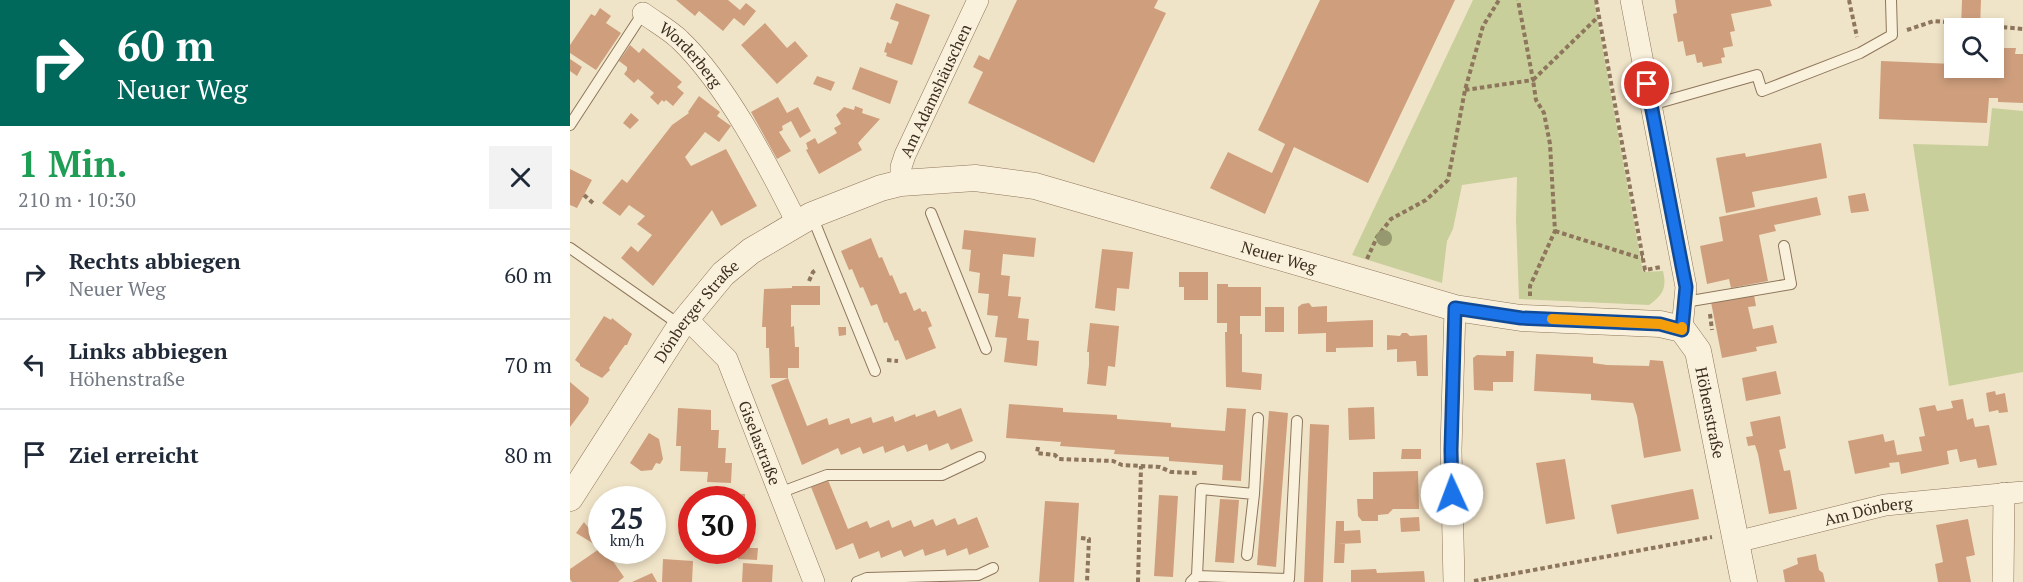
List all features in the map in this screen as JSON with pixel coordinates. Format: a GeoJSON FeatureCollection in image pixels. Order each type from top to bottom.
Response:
{"type":"FeatureCollection","features":[{"type":"Feature","properties":{"kind":"street","name":"Am Adamshäuschen"},"geometry":{"type":"LineString","coordinates":[[891,186],[978,0]]}},
{"type":"Feature","properties":{"kind":"street"},"geometry":{"type":"LineString","coordinates":[[1631,0],[1686,287],[1682,330]]}},
{"type":"Feature","properties":{"kind":"street","name":"Worderberg"},"geometry":{"type":"LineString","coordinates":[[643,13],[679,39],[698,59],[723,92],[804,219]]}},
{"type":"Feature","properties":{"kind":"street","name":"Neuer Weg"},"geometry":{"type":"LineString","coordinates":[[891,186],[975,178],[1035,186],[1455,308],[1521,318],[1660,324],[1682,330]]}},
{"type":"Feature","properties":{"kind":"street","name":"Dönberger Straße"},"geometry":{"type":"LineString","coordinates":[[570,498],[683,321],[723,274],[751,251],[804,219],[891,186]]}},
{"type":"Feature","properties":{"kind":"street"},"geometry":{"type":"LineString","coordinates":[[1454,582],[1451,450],[1455,308]]}},
{"type":"Feature","properties":{"kind":"street","name":"Giselastraße"},"geometry":{"type":"LineString","coordinates":[[683,321],[727,359],[814,582]]}},
{"type":"Feature","properties":{"kind":"street","name":"Höhenstraße"},"geometry":{"type":"LineString","coordinates":[[1682,330],[1698,351],[1744,582]]}},
{"type":"Feature","properties":{"kind":"street","name":"Am Dönberg"},"geometry":{"type":"LineString","coordinates":[[1735,537],[1886,505],[2014,492],[2003,582]]}},
{"type":"Feature","properties":{"kind":"lane"},"geometry":{"type":"LineString","coordinates":[[1651,105],[1757,75],[1762,91],[1860,53],[1892,35],[1891,0]]}},
{"type":"Feature","properties":{"kind":"lane","name":"Worderberg"},"geometry":{"type":"LineString","coordinates":[[570,124],[643,13]]}},
{"type":"Feature","properties":{"kind":"lane"},"geometry":{"type":"LineString","coordinates":[[931,213],[986,349]]}},
{"type":"Feature","properties":{"kind":"lane"},"geometry":{"type":"LineString","coordinates":[[804,219],[875,371]]}},
{"type":"Feature","properties":{"kind":"lane"},"geometry":{"type":"LineString","coordinates":[[1685,302],[1791,284],[1784,246]]}},
{"type":"Feature","properties":{"kind":"lane"},"geometry":{"type":"LineString","coordinates":[[570,248],[683,321]]}},
{"type":"Feature","properties":{"kind":"lane"},"geometry":{"type":"LineString","coordinates":[[1247,555],[1254,494],[1258,418]]}},
{"type":"Feature","properties":{"kind":"lane"},"geometry":{"type":"LineString","coordinates":[[1254,494],[1201,489],[1194,579],[1289,579],[1298,421]]}},
{"type":"Feature","properties":{"kind":"lane"},"geometry":{"type":"LineString","coordinates":[[779,493],[827,475],[942,475],[980,458]]}},
{"type":"Feature","properties":{"kind":"lane"},"geometry":{"type":"LineString","coordinates":[[857,582],[867,578],[978,575],[993,568]]}},
{"type":"Feature","properties":{"kind":"path"},"geometry":{"type":"LineString","coordinates":[[1365,262],[1377,237],[1391,219],[1426,200],[1448,180],[1465,90],[1483,26],[1498,0]]}},
{"type":"Feature","properties":{"kind":"path"},"geometry":{"type":"LineString","coordinates":[[1518,0],[1536,100],[1544,113],[1550,144],[1555,231],[1530,286]]}},
{"type":"Feature","properties":{"kind":"path"},"geometry":{"type":"LineString","coordinates":[[1596,0],[1645,270],[1681,264]]}},
{"type":"Feature","properties":{"kind":"path"},"geometry":{"type":"LineString","coordinates":[[1849,0],[1860,53]]}},
{"type":"Feature","properties":{"kind":"path"},"geometry":{"type":"LineString","coordinates":[[1465,90],[1533,80],[1599,16]]}},
{"type":"Feature","properties":{"kind":"path"},"geometry":{"type":"LineString","coordinates":[[1892,35],[1934,21],[2023,29]]}},
{"type":"Feature","properties":{"kind":"path"},"geometry":{"type":"LineString","coordinates":[[584,195],[594,204]]}},
{"type":"Feature","properties":{"kind":"path"},"geometry":{"type":"LineString","coordinates":[[1555,231],[1637,257],[1643,256]]}},
{"type":"Feature","properties":{"kind":"path"},"geometry":{"type":"LineString","coordinates":[[1038,447],[1037,453],[1055,455],[1059,459],[1113,461],[1122,465],[1160,467],[1171,472],[1202,473],[1201,489]]}},
{"type":"Feature","properties":{"kind":"path"},"geometry":{"type":"LineString","coordinates":[[1138,582],[1141,466]]}},
{"type":"Feature","properties":{"kind":"path"},"geometry":{"type":"LineString","coordinates":[[1487,578],[1735,537]]}},
{"type":"Feature","properties":{"kind":"path"},"geometry":{"type":"LineString","coordinates":[[1081,538],[1089,539],[1087,582]]}},
{"type":"Feature","properties":{"kind":"green space"},"geometry":{"type":"Polygon","coordinates":[[[1473,0],[1594,0],[1643,272],[1663,271],[1663,291],[1649,305],[1519,299],[1517,177],[1462,185],[1453,229],[1447,241],[1442,283],[1352,255],[1473,0]]]}},
{"type":"Feature","properties":{"kind":"green space"},"geometry":{"type":"Polygon","coordinates":[[[1992,108],[2023,111],[2023,372],[1949,386],[1913,144],[1988,146],[1992,108]]]}},
{"type":"Feature","properties":{"kind":"building"},"geometry":{"type":"Polygon","coordinates":[[[676,0],[728,0],[740,10],[746,3],[756,11],[744,26],[734,18],[723,31],[699,11],[695,16],[676,0]]]}},
{"type":"Feature","properties":{"kind":"building"},"geometry":{"type":"Polygon","coordinates":[[[1017,0],[1158,0],[1154,8],[1166,13],[1094,163],[968,103],[983,72],[973,67],[979,55],[989,60],[1017,0]]]}},
{"type":"Feature","properties":{"kind":"building"},"geometry":{"type":"Polygon","coordinates":[[[1320,0],[1455,0],[1368,183],[1294,147],[1265,214],[1210,188],[1228,152],[1272,173],[1285,144],[1258,130],[1320,0]]]}},
{"type":"Feature","properties":{"kind":"building"},"geometry":{"type":"Polygon","coordinates":[[[1675,0],[1770,0],[1772,6],[1731,14],[1735,31],[1730,32],[1733,46],[1723,48],[1725,57],[1721,58],[1722,63],[1703,67],[1702,62],[1697,63],[1695,54],[1686,56],[1683,41],[1678,42],[1673,14],[1677,13],[1675,0]]]}},
{"type":"Feature","properties":{"kind":"building"},"geometry":{"type":"Polygon","coordinates":[[[1962,0],[1981,0],[1980,18],[1961,18],[1962,0]]]}},
{"type":"Feature","properties":{"kind":"building"},"geometry":{"type":"Polygon","coordinates":[[[896,3],[930,15],[912,65],[886,56],[887,53],[884,52],[887,42],[891,44],[899,22],[890,19],[896,3]]]}},
{"type":"Feature","properties":{"kind":"building"},"geometry":{"type":"Polygon","coordinates":[[[600,8],[611,16],[606,23],[621,33],[596,70],[570,53],[570,45],[591,14],[595,16],[600,8]]]}},
{"type":"Feature","properties":{"kind":"building"},"geometry":{"type":"Polygon","coordinates":[[[765,23],[787,48],[795,41],[808,56],[777,84],[741,45],[765,23]]]}},
{"type":"Feature","properties":{"kind":"building"},"geometry":{"type":"Polygon","coordinates":[[[630,45],[639,53],[643,48],[682,82],[677,87],[684,93],[673,106],[666,100],[664,102],[662,100],[658,105],[650,97],[654,93],[638,79],[634,83],[624,74],[627,67],[619,61],[630,45]]]}},
{"type":"Feature","properties":{"kind":"building"},"geometry":{"type":"Polygon","coordinates":[[[2004,48],[2016,48],[2015,54],[2023,54],[2023,103],[1998,102],[1998,98],[1989,98],[1987,123],[1879,119],[1881,61],[1944,64],[1944,78],[2004,78],[2004,48]]]}},
{"type":"Feature","properties":{"kind":"building"},"geometry":{"type":"Polygon","coordinates":[[[570,59],[582,67],[577,76],[570,71],[570,59]]]}},
{"type":"Feature","properties":{"kind":"building"},"geometry":{"type":"Polygon","coordinates":[[[860,67],[898,81],[890,104],[852,89],[860,67]]]}},
{"type":"Feature","properties":{"kind":"building"},"geometry":{"type":"Polygon","coordinates":[[[817,76],[835,82],[831,91],[813,84],[817,76]]]}},
{"type":"Feature","properties":{"kind":"building"},"geometry":{"type":"Polygon","coordinates":[[[699,96],[720,112],[717,116],[731,126],[719,142],[705,132],[685,157],[691,166],[726,149],[757,206],[721,226],[712,210],[653,286],[621,258],[631,246],[638,252],[652,235],[637,224],[645,216],[629,205],[620,216],[602,203],[622,179],[627,183],[672,125],[689,113],[699,96]]]}},
{"type":"Feature","properties":{"kind":"building"},"geometry":{"type":"Polygon","coordinates":[[[778,97],[787,113],[798,107],[811,131],[800,138],[791,121],[782,126],[783,130],[779,132],[791,151],[777,159],[751,112],[778,97]]]}},
{"type":"Feature","properties":{"kind":"building"},"geometry":{"type":"Polygon","coordinates":[[[855,106],[863,109],[862,113],[880,119],[858,143],[862,150],[819,174],[806,150],[808,149],[806,143],[815,138],[818,144],[837,133],[834,128],[841,124],[836,115],[844,107],[854,110],[855,106]]]}},
{"type":"Feature","properties":{"kind":"building"},"geometry":{"type":"Polygon","coordinates":[[[631,113],[639,120],[630,129],[623,123],[631,113]]]}},
{"type":"Feature","properties":{"kind":"building"},"geometry":{"type":"Polygon","coordinates":[[[1821,143],[1827,178],[1752,192],[1755,207],[1726,213],[1716,158],[1745,153],[1746,157],[1821,143]]]}},
{"type":"Feature","properties":{"kind":"building"},"geometry":{"type":"Polygon","coordinates":[[[570,169],[592,180],[577,208],[570,205],[570,169]]]}},
{"type":"Feature","properties":{"kind":"building"},"geometry":{"type":"Polygon","coordinates":[[[1865,193],[1869,211],[1851,213],[1848,196],[1865,193]]]}},
{"type":"Feature","properties":{"kind":"building"},"geometry":{"type":"Polygon","coordinates":[[[1817,197],[1821,215],[1774,225],[1776,231],[1759,235],[1768,281],[1731,288],[1729,279],[1707,284],[1700,246],[1723,241],[1719,217],[1817,197]]]}},
{"type":"Feature","properties":{"kind":"building"},"geometry":{"type":"Polygon","coordinates":[[[964,230],[1036,238],[1034,257],[1003,254],[1001,275],[1010,276],[1008,296],[1021,297],[1018,318],[1029,319],[1027,340],[1039,341],[1037,366],[1004,362],[1007,338],[995,337],[998,316],[987,315],[989,294],[978,293],[980,273],[969,271],[971,250],[962,249],[964,230]]]}},
{"type":"Feature","properties":{"kind":"building"},"geometry":{"type":"Polygon","coordinates":[[[871,238],[879,258],[882,257],[900,294],[906,292],[914,311],[920,308],[922,312],[926,311],[932,326],[928,328],[936,348],[906,360],[898,340],[895,341],[887,322],[884,323],[877,304],[871,306],[852,269],[849,270],[841,251],[871,238]]]}},
{"type":"Feature","properties":{"kind":"building"},"geometry":{"type":"Polygon","coordinates":[[[1102,249],[1133,252],[1129,289],[1117,288],[1115,311],[1095,308],[1102,249]]]}},
{"type":"Feature","properties":{"kind":"building"},"geometry":{"type":"Polygon","coordinates":[[[1179,272],[1208,272],[1208,300],[1184,300],[1184,287],[1179,287],[1179,272]]]}},
{"type":"Feature","properties":{"kind":"building"},"geometry":{"type":"Polygon","coordinates":[[[1217,284],[1228,284],[1228,287],[1261,287],[1261,316],[1240,316],[1240,334],[1242,334],[1242,372],[1262,374],[1261,390],[1226,387],[1225,332],[1227,332],[1227,323],[1217,323],[1217,284]]]}},
{"type":"Feature","properties":{"kind":"building"},"geometry":{"type":"Polygon","coordinates":[[[820,286],[820,305],[791,305],[791,327],[794,326],[795,347],[799,347],[799,368],[788,368],[788,378],[770,378],[766,327],[762,327],[764,289],[820,286]]]}},
{"type":"Feature","properties":{"kind":"building"},"geometry":{"type":"Polygon","coordinates":[[[1754,295],[1756,306],[1748,307],[1753,329],[1773,325],[1777,343],[1756,347],[1757,351],[1722,358],[1711,302],[1754,295]]]}},
{"type":"Feature","properties":{"kind":"building"},"geometry":{"type":"Polygon","coordinates":[[[1309,303],[1312,307],[1327,306],[1327,322],[1373,320],[1373,347],[1336,348],[1336,352],[1326,352],[1326,333],[1298,334],[1298,307],[1309,303]]]}},
{"type":"Feature","properties":{"kind":"building"},"geometry":{"type":"Polygon","coordinates":[[[1265,307],[1284,307],[1284,332],[1265,332],[1265,307]]]}},
{"type":"Feature","properties":{"kind":"building"},"geometry":{"type":"Polygon","coordinates":[[[604,316],[611,320],[612,318],[632,334],[627,345],[609,368],[610,370],[602,378],[580,366],[575,360],[604,316]]]}},
{"type":"Feature","properties":{"kind":"building"},"geometry":{"type":"Polygon","coordinates":[[[1090,323],[1119,326],[1115,367],[1108,366],[1106,386],[1087,384],[1090,323]]]}},
{"type":"Feature","properties":{"kind":"building"},"geometry":{"type":"Polygon","coordinates":[[[838,327],[846,327],[846,335],[839,336],[838,327]]]}},
{"type":"Feature","properties":{"kind":"building"},"geometry":{"type":"Polygon","coordinates":[[[1402,333],[1410,336],[1427,335],[1428,376],[1417,376],[1416,361],[1397,362],[1397,349],[1387,350],[1387,335],[1400,336],[1402,333]]]}},
{"type":"Feature","properties":{"kind":"building"},"geometry":{"type":"Polygon","coordinates":[[[1506,351],[1514,351],[1513,382],[1493,382],[1493,391],[1474,390],[1473,358],[1477,355],[1506,356],[1506,351]]]}},
{"type":"Feature","properties":{"kind":"building"},"geometry":{"type":"Polygon","coordinates":[[[1536,354],[1593,357],[1593,363],[1607,365],[1649,366],[1650,360],[1663,361],[1681,451],[1644,458],[1633,403],[1591,400],[1591,394],[1534,391],[1536,354]]]}},
{"type":"Feature","properties":{"kind":"building"},"geometry":{"type":"Polygon","coordinates":[[[1776,371],[1781,394],[1746,401],[1742,378],[1776,371]]]}},
{"type":"Feature","properties":{"kind":"building"},"geometry":{"type":"Polygon","coordinates":[[[788,378],[807,426],[827,418],[829,425],[849,418],[851,424],[871,417],[873,423],[893,416],[895,422],[915,414],[916,417],[935,410],[938,417],[961,408],[973,441],[951,450],[948,443],[929,451],[927,444],[907,452],[904,445],[885,453],[883,446],[863,454],[860,447],[841,455],[838,448],[802,465],[771,385],[788,378]]]}},
{"type":"Feature","properties":{"kind":"building"},"geometry":{"type":"Polygon","coordinates":[[[570,382],[589,398],[588,403],[570,427],[570,382]]]}},
{"type":"Feature","properties":{"kind":"building"},"geometry":{"type":"Polygon","coordinates":[[[1995,391],[1996,395],[2005,393],[2008,412],[1999,413],[1998,410],[1989,412],[1986,393],[1995,391]]]}},
{"type":"Feature","properties":{"kind":"building"},"geometry":{"type":"Polygon","coordinates":[[[1963,399],[1967,420],[1973,418],[1975,427],[1989,425],[1997,465],[1978,468],[1976,459],[1960,462],[1957,449],[1947,451],[1949,464],[1901,474],[1899,462],[1889,463],[1890,467],[1855,474],[1848,441],[1883,434],[1885,442],[1894,440],[1897,455],[1922,451],[1919,437],[1925,436],[1919,408],[1935,405],[1937,411],[1953,408],[1951,401],[1963,399]]]}},
{"type":"Feature","properties":{"kind":"building"},"geometry":{"type":"Polygon","coordinates":[[[1009,404],[1063,408],[1063,412],[1117,415],[1117,419],[1171,423],[1171,427],[1225,431],[1227,408],[1246,409],[1241,481],[1222,480],[1223,465],[1169,461],[1169,457],[1114,454],[1115,450],[1060,446],[1061,442],[1006,438],[1009,404]]]}},
{"type":"Feature","properties":{"kind":"building"},"geometry":{"type":"Polygon","coordinates":[[[1374,407],[1375,439],[1349,440],[1348,408],[1374,407]]]}},
{"type":"Feature","properties":{"kind":"building"},"geometry":{"type":"Polygon","coordinates":[[[678,408],[711,410],[711,430],[719,430],[718,448],[726,448],[725,463],[732,463],[731,483],[707,482],[708,472],[680,471],[681,446],[676,446],[678,408]]]}},
{"type":"Feature","properties":{"kind":"building"},"geometry":{"type":"Polygon","coordinates":[[[1269,411],[1288,413],[1276,567],[1257,565],[1269,411]]]}},
{"type":"Feature","properties":{"kind":"building"},"geometry":{"type":"Polygon","coordinates":[[[1780,416],[1786,448],[1779,450],[1784,471],[1790,470],[1797,509],[1769,514],[1758,454],[1755,445],[1748,446],[1746,437],[1753,436],[1750,422],[1780,416]]]}},
{"type":"Feature","properties":{"kind":"building"},"geometry":{"type":"Polygon","coordinates":[[[1310,424],[1329,425],[1323,582],[1304,582],[1310,424]]]}},
{"type":"Feature","properties":{"kind":"building"},"geometry":{"type":"Polygon","coordinates":[[[649,433],[659,439],[663,459],[660,464],[656,463],[652,470],[641,471],[630,463],[649,433]]]}},
{"type":"Feature","properties":{"kind":"building"},"geometry":{"type":"Polygon","coordinates":[[[1402,449],[1421,449],[1421,459],[1401,459],[1402,449]]]}},
{"type":"Feature","properties":{"kind":"building"},"geometry":{"type":"Polygon","coordinates":[[[1565,459],[1575,519],[1546,524],[1536,463],[1565,459]]]}},
{"type":"Feature","properties":{"kind":"building"},"geometry":{"type":"Polygon","coordinates":[[[1418,471],[1419,509],[1393,509],[1388,514],[1378,515],[1378,521],[1362,521],[1358,516],[1357,499],[1373,499],[1373,472],[1418,471]]]}},
{"type":"Feature","properties":{"kind":"building"},"geometry":{"type":"Polygon","coordinates":[[[828,480],[848,529],[867,521],[870,528],[889,520],[892,528],[911,520],[914,527],[933,519],[936,526],[955,518],[958,525],[977,517],[989,547],[969,555],[967,548],[947,556],[945,549],[925,556],[923,549],[904,557],[901,550],[881,558],[879,551],[859,559],[853,543],[836,550],[811,487],[828,480]]]}},
{"type":"Feature","properties":{"kind":"building"},"geometry":{"type":"Polygon","coordinates":[[[1693,489],[1699,519],[1617,534],[1611,505],[1693,489]]]}},
{"type":"Feature","properties":{"kind":"building"},"geometry":{"type":"Polygon","coordinates":[[[1159,495],[1178,496],[1173,577],[1154,576],[1159,495]]]}},
{"type":"Feature","properties":{"kind":"building"},"geometry":{"type":"Polygon","coordinates":[[[1220,499],[1239,500],[1234,563],[1215,562],[1220,499]]]}},
{"type":"Feature","properties":{"kind":"building"},"geometry":{"type":"Polygon","coordinates":[[[1045,501],[1079,503],[1074,582],[1039,582],[1045,501]]]}},
{"type":"Feature","properties":{"kind":"building"},"geometry":{"type":"Polygon","coordinates":[[[1419,517],[1420,531],[1401,532],[1400,518],[1419,517]]]}},
{"type":"Feature","properties":{"kind":"building"},"geometry":{"type":"Polygon","coordinates":[[[1968,519],[1975,555],[1966,557],[1971,582],[1938,582],[1935,564],[1943,562],[1936,525],[1968,519]]]}},
{"type":"Feature","properties":{"kind":"building"},"geometry":{"type":"Polygon","coordinates":[[[1336,521],[1344,521],[1344,531],[1360,530],[1361,543],[1338,544],[1345,544],[1344,563],[1334,563],[1336,521]]]}},
{"type":"Feature","properties":{"kind":"building"},"geometry":{"type":"Polygon","coordinates":[[[584,522],[588,527],[588,540],[576,533],[584,522]]]}},
{"type":"Feature","properties":{"kind":"building"},"geometry":{"type":"Polygon","coordinates":[[[1816,554],[1819,570],[1823,573],[1825,582],[1785,582],[1783,570],[1798,564],[1797,558],[1816,554]]]}},
{"type":"Feature","properties":{"kind":"building"},"geometry":{"type":"Polygon","coordinates":[[[588,557],[588,564],[615,564],[624,577],[618,582],[572,582],[570,569],[588,557]]]}},
{"type":"Feature","properties":{"kind":"building"},"geometry":{"type":"Polygon","coordinates":[[[666,559],[678,560],[678,564],[693,564],[692,582],[662,582],[663,564],[666,564],[666,559]]]}},
{"type":"Feature","properties":{"kind":"building"},"geometry":{"type":"Polygon","coordinates":[[[743,564],[773,565],[772,582],[742,582],[743,564]]]}},
{"type":"Feature","properties":{"kind":"building"},"geometry":{"type":"Polygon","coordinates":[[[1376,569],[1377,573],[1424,571],[1425,582],[1351,582],[1351,570],[1376,569]]]}},
{"type":"Feature","properties":{"kind":"building"},"geometry":{"type":"Polygon","coordinates":[[[652,573],[657,582],[632,582],[652,573]]]}},
{"type":"Feature","properties":{"kind":"slow traffic"},"geometry":{"type":"LineString","coordinates":[[1552,319],[1660,324],[1682,330],[1682,327]]}},
{"type":"Feature","properties":{"kind":"route"},"geometry":{"type":"LineString","coordinates":[[1452,494],[1455,308],[1521,318],[1660,324],[1682,330],[1686,287],[1647,84]]}}]}
